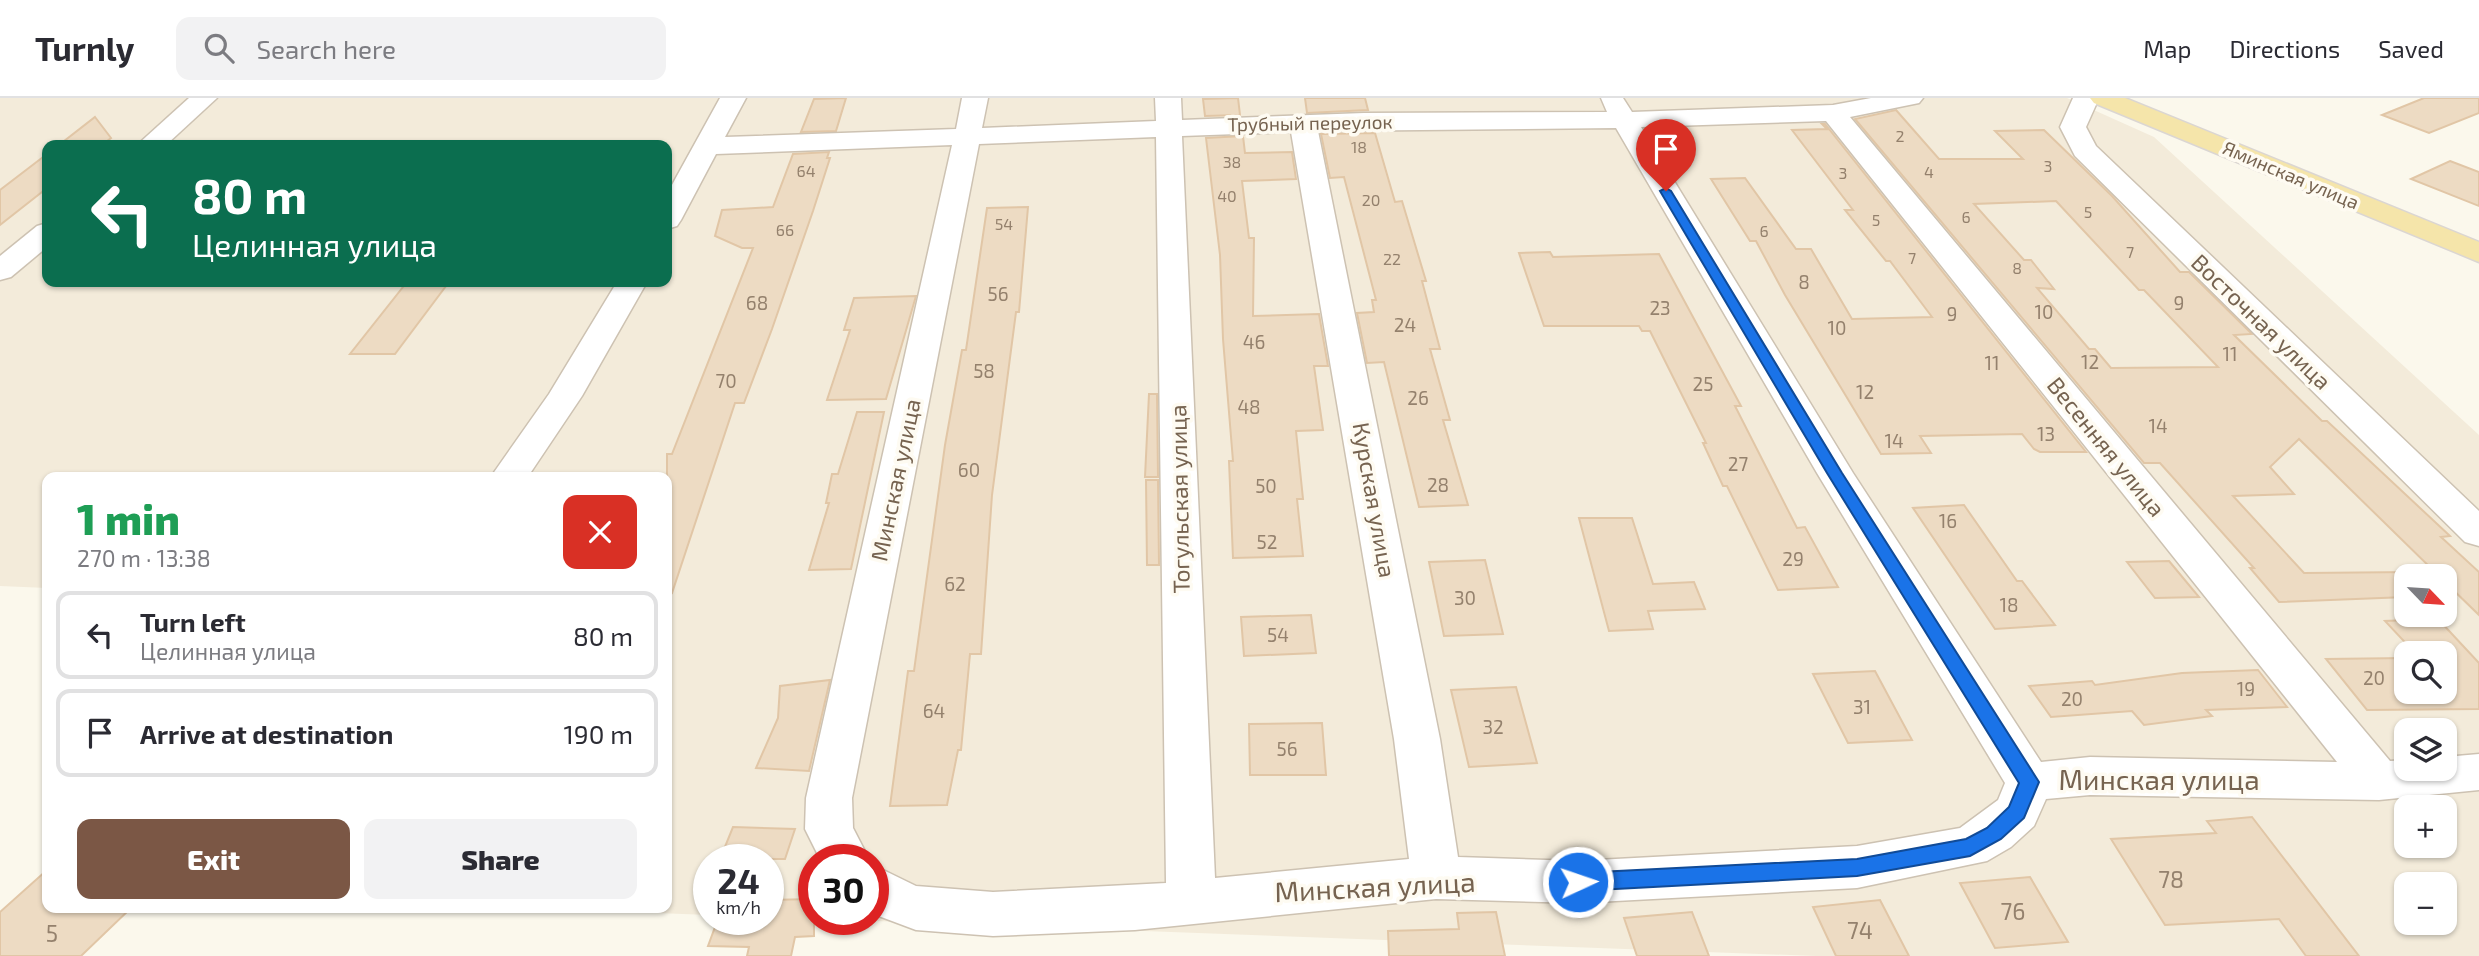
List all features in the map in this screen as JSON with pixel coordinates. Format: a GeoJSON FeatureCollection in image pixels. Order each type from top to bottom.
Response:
{"type":"FeatureCollection","features":[{"type":"Feature","properties":{"kind":"main road","name":"Яминская улица"},"geometry":{"type":"LineString","coordinates":[[2103,98],[2479,253]]}},
{"type":"Feature","properties":{"kind":"street"},"geometry":{"type":"LineString","coordinates":[[156,140],[204,98]]}},
{"type":"Feature","properties":{"kind":"street"},"geometry":{"type":"LineString","coordinates":[[672,211],[733,98]]}},
{"type":"Feature","properties":{"kind":"street","name":"Минская улица"},"geometry":{"type":"LineString","coordinates":[[837,844],[829,829],[830,798],[975,98]]}},
{"type":"Feature","properties":{"kind":"street","name":"Трубный переулок"},"geometry":{"type":"LineString","coordinates":[[708,146],[968,134],[1168,113],[1303,123],[1361,109],[1617,109],[1833,113],[1910,98]]}},
{"type":"Feature","properties":{"kind":"street","name":"Восточная улица"},"geometry":{"type":"LineString","coordinates":[[2086,98],[2073,127],[2084,150],[2479,533]]}},
{"type":"Feature","properties":{"kind":"street"},"geometry":{"type":"LineString","coordinates":[[1617,109],[1828,462],[2029,782]]}},
{"type":"Feature","properties":{"kind":"street","name":"Тогульская улица"},"geometry":{"type":"LineString","coordinates":[[1168,113],[1191,900]]}},
{"type":"Feature","properties":{"kind":"street","name":"Весенняя улица"},"geometry":{"type":"LineString","coordinates":[[1833,113],[2379,781]]}},
{"type":"Feature","properties":{"kind":"street","name":"Курская улица"},"geometry":{"type":"LineString","coordinates":[[1303,123],[1417,739],[1436,878]]}},
{"type":"Feature","properties":{"kind":"street"},"geometry":{"type":"LineString","coordinates":[[0,271],[42,236]]}},
{"type":"Feature","properties":{"kind":"street"},"geometry":{"type":"LineString","coordinates":[[512,472],[565,396],[629,287]]}},
{"type":"Feature","properties":{"kind":"street","name":"Минская улица"},"geometry":{"type":"LineString","coordinates":[[889,897],[916,908],[993,914],[1135,908],[1191,900],[1436,878],[1578,882],[1857,867],[1970,847],[1994,834],[2017,812],[2029,782],[2090,776],[2379,781],[2479,772]]}},
{"type":"Feature","properties":{"kind":"shaded area"},"geometry":{"type":"Polygon","coordinates":[[[0,98],[2067,98],[2154,137],[2479,435],[2479,956],[1816,956],[889,921],[889,844],[798,844],[798,918],[784,918],[784,844],[693,844],[693,914],[656,913],[672,913],[672,472],[42,472],[42,588],[0,586],[0,98]]]}},
{"type":"Feature","properties":{"kind":"building"},"geometry":{"type":"Polygon","coordinates":[[[846,98],[836,131],[801,132],[814,99],[846,98]]]}},
{"type":"Feature","properties":{"kind":"building"},"geometry":{"type":"Polygon","coordinates":[[[1238,98],[1240,115],[1205,116],[1203,99],[1238,98]]]}},
{"type":"Feature","properties":{"kind":"building"},"geometry":{"type":"Polygon","coordinates":[[[1305,98],[1365,98],[1368,110],[1307,113],[1305,98]]]}},
{"type":"Feature","properties":{"kind":"building"},"geometry":{"type":"Polygon","coordinates":[[[2424,98],[2479,98],[2479,113],[2429,133],[2382,115],[2424,98]]]}},
{"type":"Feature","properties":{"kind":"building"},"geometry":{"type":"Polygon","coordinates":[[[1896,110],[1939,159],[2023,159],[1995,131],[2044,130],[2112,196],[2180,272],[2189,272],[2252,334],[2234,335],[2322,421],[2327,421],[2450,536],[2441,537],[2479,572],[2479,615],[2457,594],[2457,564],[2427,564],[2299,439],[2270,467],[2294,494],[2233,496],[2304,573],[2394,572],[2394,597],[2279,602],[2250,568],[2254,568],[2160,463],[2144,463],[1855,119],[1896,110]],[[2056,201],[1974,204],[2024,260],[2031,260],[2054,289],[2037,288],[2089,349],[2095,349],[2111,368],[2218,367],[2144,290],[2139,290],[2056,201]]]}},
{"type":"Feature","properties":{"kind":"building"},"geometry":{"type":"Polygon","coordinates":[[[95,117],[111,138],[108,140],[65,140],[95,117]]]}},
{"type":"Feature","properties":{"kind":"building"},"geometry":{"type":"Polygon","coordinates":[[[1822,124],[1825,124],[2086,452],[2040,452],[2034,449],[2022,434],[1920,436],[1931,453],[1881,454],[1785,295],[1756,241],[1750,241],[1711,179],[1745,178],[1796,249],[1811,249],[1852,319],[1932,317],[1890,261],[1886,261],[1845,210],[1853,210],[1792,130],[1827,129],[1822,124]]]}},
{"type":"Feature","properties":{"kind":"building"},"geometry":{"type":"Polygon","coordinates":[[[1375,133],[1395,202],[1402,201],[1426,281],[1422,281],[1440,349],[1430,349],[1450,420],[1443,420],[1468,505],[1419,507],[1384,362],[1367,363],[1357,313],[1374,312],[1372,300],[1376,300],[1344,177],[1330,178],[1321,134],[1375,133]]]}},
{"type":"Feature","properties":{"kind":"building"},"geometry":{"type":"Polygon","coordinates":[[[1243,136],[1245,153],[1292,152],[1296,179],[1242,181],[1249,238],[1254,238],[1253,316],[1319,314],[1328,366],[1314,366],[1323,430],[1296,431],[1303,499],[1297,499],[1303,556],[1233,558],[1229,461],[1233,461],[1223,339],[1220,255],[1206,138],[1243,136]]]}},
{"type":"Feature","properties":{"kind":"building"},"geometry":{"type":"Polygon","coordinates":[[[829,152],[827,158],[830,158],[744,403],[735,403],[672,593],[672,472],[667,472],[667,454],[672,454],[753,248],[742,248],[715,236],[722,210],[773,207],[793,154],[829,152]]]}},
{"type":"Feature","properties":{"kind":"building"},"geometry":{"type":"Polygon","coordinates":[[[42,158],[42,192],[0,225],[0,190],[42,158]]]}},
{"type":"Feature","properties":{"kind":"building"},"geometry":{"type":"Polygon","coordinates":[[[2450,161],[2479,172],[2479,206],[2411,179],[2450,161]]]}},
{"type":"Feature","properties":{"kind":"building"},"geometry":{"type":"Polygon","coordinates":[[[1028,207],[1019,312],[1016,312],[992,495],[981,654],[970,654],[961,750],[958,750],[947,805],[890,806],[908,671],[914,671],[945,445],[962,350],[966,350],[987,208],[1028,207]]]}},
{"type":"Feature","properties":{"kind":"building"},"geometry":{"type":"Polygon","coordinates":[[[1550,252],[1553,257],[1659,254],[1741,406],[1735,406],[1797,528],[1805,527],[1838,587],[1778,590],[1727,486],[1723,486],[1703,443],[1706,443],[1650,331],[1642,331],[1639,326],[1544,326],[1519,253],[1550,252]]]}},
{"type":"Feature","properties":{"kind":"building"},"geometry":{"type":"Polygon","coordinates":[[[403,287],[445,287],[395,354],[350,354],[403,287]]]}},
{"type":"Feature","properties":{"kind":"building"},"geometry":{"type":"Polygon","coordinates":[[[916,296],[886,399],[827,400],[850,330],[844,330],[854,298],[916,296]]]}},
{"type":"Feature","properties":{"kind":"building"},"geometry":{"type":"Polygon","coordinates":[[[1149,394],[1157,394],[1158,477],[1145,477],[1149,394]]]}},
{"type":"Feature","properties":{"kind":"building"},"geometry":{"type":"Polygon","coordinates":[[[857,412],[884,412],[851,569],[809,570],[829,503],[826,503],[832,474],[838,474],[857,412]]]}},
{"type":"Feature","properties":{"kind":"building"},"geometry":{"type":"Polygon","coordinates":[[[1146,480],[1158,480],[1159,565],[1147,565],[1146,480]]]}},
{"type":"Feature","properties":{"kind":"building"},"geometry":{"type":"Polygon","coordinates":[[[1964,505],[2017,581],[2022,581],[2055,625],[1995,629],[1913,508],[1964,505]]]}},
{"type":"Feature","properties":{"kind":"building"},"geometry":{"type":"Polygon","coordinates":[[[1579,518],[1632,518],[1653,584],[1694,582],[1705,609],[1648,611],[1653,629],[1609,631],[1579,518]]]}},
{"type":"Feature","properties":{"kind":"building"},"geometry":{"type":"Polygon","coordinates":[[[1485,560],[1503,634],[1444,636],[1429,562],[1485,560]]]}},
{"type":"Feature","properties":{"kind":"building"},"geometry":{"type":"Polygon","coordinates":[[[2169,561],[2199,597],[2155,598],[2127,562],[2169,561]]]}},
{"type":"Feature","properties":{"kind":"building"},"geometry":{"type":"Polygon","coordinates":[[[1311,615],[1316,653],[1244,656],[1241,617],[1311,615]]]}},
{"type":"Feature","properties":{"kind":"building"},"geometry":{"type":"Polygon","coordinates":[[[2385,621],[2394,621],[2394,627],[2445,627],[2479,663],[2479,709],[2367,710],[2326,659],[2394,658],[2394,704],[2457,704],[2457,641],[2404,641],[2385,621]]]}},
{"type":"Feature","properties":{"kind":"building"},"geometry":{"type":"Polygon","coordinates":[[[2258,670],[2287,707],[2206,710],[2212,716],[2144,725],[2132,711],[2051,717],[2029,686],[2092,681],[2095,685],[2182,673],[2258,670]]]}},
{"type":"Feature","properties":{"kind":"building"},"geometry":{"type":"Polygon","coordinates":[[[1875,671],[1912,740],[1848,743],[1813,674],[1875,671]]]}},
{"type":"Feature","properties":{"kind":"building"},"geometry":{"type":"Polygon","coordinates":[[[830,680],[809,771],[756,768],[778,718],[780,686],[830,680]]]}},
{"type":"Feature","properties":{"kind":"building"},"geometry":{"type":"Polygon","coordinates":[[[1516,687],[1537,763],[1469,767],[1451,690],[1516,687]]]}},
{"type":"Feature","properties":{"kind":"building"},"geometry":{"type":"Polygon","coordinates":[[[1322,723],[1326,775],[1250,775],[1249,724],[1322,723]]]}},
{"type":"Feature","properties":{"kind":"building"},"geometry":{"type":"Polygon","coordinates":[[[2252,817],[2359,956],[2306,956],[2279,919],[2165,925],[2111,839],[2216,833],[2207,821],[2252,817]]]}},
{"type":"Feature","properties":{"kind":"building"},"geometry":{"type":"Polygon","coordinates":[[[733,827],[795,829],[785,859],[784,844],[726,844],[733,827]]]}},
{"type":"Feature","properties":{"kind":"building"},"geometry":{"type":"Polygon","coordinates":[[[42,874],[42,913],[126,913],[81,956],[0,956],[0,912],[42,874]]]}},
{"type":"Feature","properties":{"kind":"building"},"geometry":{"type":"Polygon","coordinates":[[[2030,877],[2068,942],[1995,948],[1960,883],[2030,877]]]}},
{"type":"Feature","properties":{"kind":"building"},"geometry":{"type":"Polygon","coordinates":[[[798,899],[798,935],[814,935],[795,937],[791,956],[747,956],[749,947],[708,946],[712,935],[784,935],[784,900],[798,899]]]}},
{"type":"Feature","properties":{"kind":"building"},"geometry":{"type":"Polygon","coordinates":[[[1880,900],[1909,956],[1836,956],[1813,907],[1880,900]]]}},
{"type":"Feature","properties":{"kind":"building"},"geometry":{"type":"Polygon","coordinates":[[[1496,912],[1505,956],[1389,956],[1388,931],[1459,929],[1457,913],[1496,912]]]}},
{"type":"Feature","properties":{"kind":"building"},"geometry":{"type":"Polygon","coordinates":[[[1692,912],[1709,956],[1637,956],[1624,918],[1692,912]]]}},
{"type":"Feature","properties":{"kind":"route"},"geometry":{"type":"LineString","coordinates":[[1578,882],[1857,867],[1970,847],[1994,834],[2017,812],[2029,782],[1835,473],[1666,191]]}}]}
